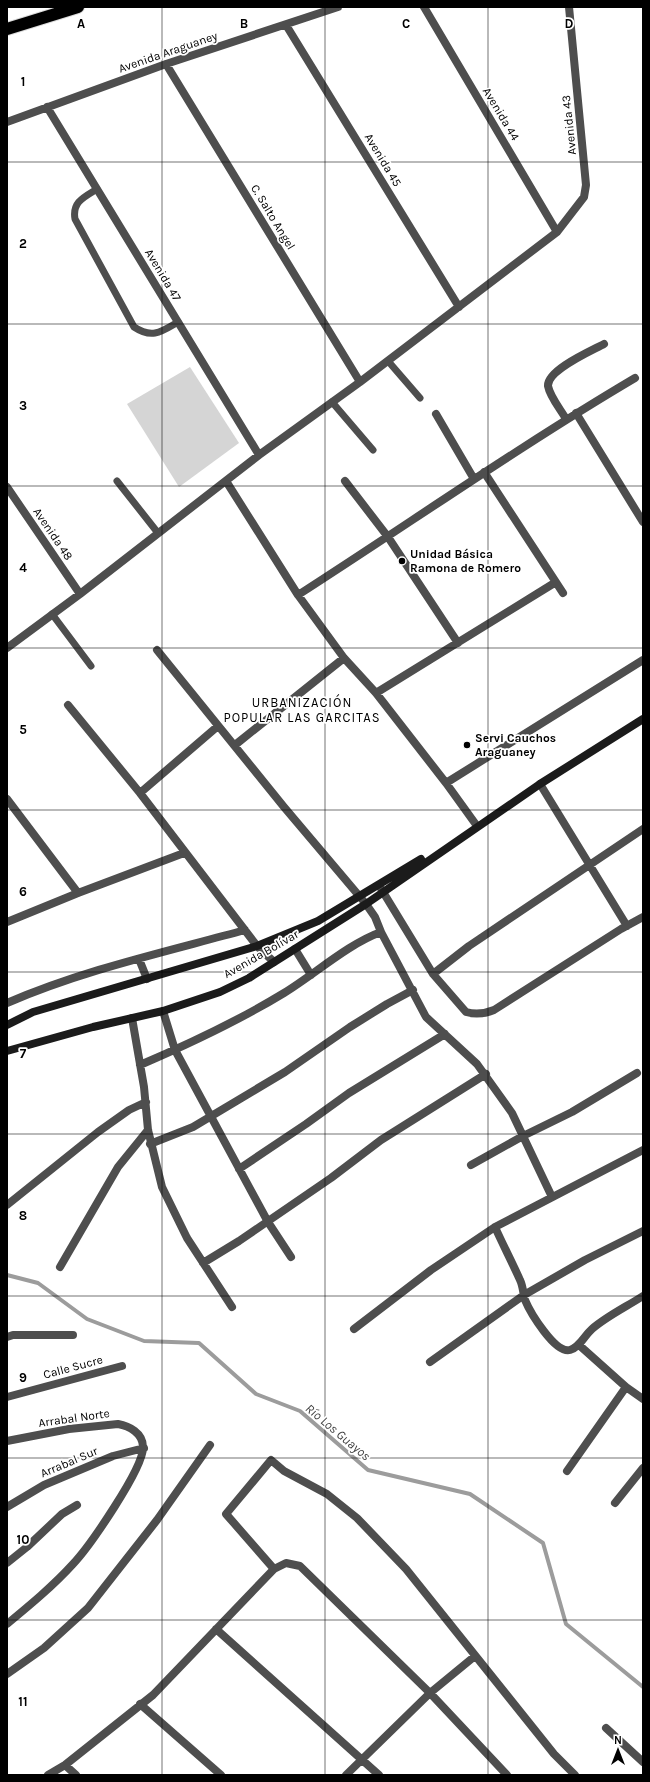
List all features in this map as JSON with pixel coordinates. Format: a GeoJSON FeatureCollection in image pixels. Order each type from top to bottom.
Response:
{"type":"FeatureCollection","features":[{"type":"Feature","properties":{"kind":"highway"},"geometry":{"type":"LineString","coordinates":[[7,29],[78,7]]}},
{"type":"Feature","properties":{"kind":"main road","name":"Avenida Bolívar"},"geometry":{"type":"LineString","coordinates":[[7,1052],[93,1027],[163,1011],[220,992],[249,978],[366,904],[477,826],[643,719]]}},
{"type":"Feature","properties":{"kind":"main road","name":"Avenida Bolívar"},"geometry":{"type":"LineString","coordinates":[[7,1025],[33,1012],[257,946],[318,921],[477,826]]}},
{"type":"Feature","properties":{"kind":"street","name":"Avenida Araguaney"},"geometry":{"type":"LineString","coordinates":[[7,122],[166,64],[338,7]]}},
{"type":"Feature","properties":{"kind":"street","name":"Avenida 44"},"geometry":{"type":"LineString","coordinates":[[424,7],[557,232]]}},
{"type":"Feature","properties":{"kind":"street","name":"Avenida 43"},"geometry":{"type":"LineString","coordinates":[[7,648],[80,594],[259,455],[360,382],[557,232],[584,198],[586,185],[569,7]]}},
{"type":"Feature","properties":{"kind":"street","name":"Avenida 45"},"geometry":{"type":"LineString","coordinates":[[286,25],[458,307]]}},
{"type":"Feature","properties":{"kind":"street","name":"C. Salto Angel"},"geometry":{"type":"LineString","coordinates":[[166,64],[360,382]]}},
{"type":"Feature","properties":{"kind":"street","name":"Avenida 47"},"geometry":{"type":"LineString","coordinates":[[47,107],[259,455]]}},
{"type":"Feature","properties":{"kind":"street"},"geometry":{"type":"LineString","coordinates":[[566,419],[550,392],[548,386],[550,378],[559,370],[604,344]]}},
{"type":"Feature","properties":{"kind":"street"},"geometry":{"type":"LineString","coordinates":[[298,595],[566,419],[635,378]]}},
{"type":"Feature","properties":{"kind":"street"},"geometry":{"type":"LineString","coordinates":[[576,413],[643,522]]}},
{"type":"Feature","properties":{"kind":"street"},"geometry":{"type":"LineString","coordinates":[[436,414],[474,479]]}},
{"type":"Feature","properties":{"kind":"street"},"geometry":{"type":"LineString","coordinates":[[484,472],[563,593]]}},
{"type":"Feature","properties":{"kind":"street"},"geometry":{"type":"LineString","coordinates":[[226,480],[298,595],[344,658],[376,693],[446,783],[477,826]]}},
{"type":"Feature","properties":{"kind":"street"},"geometry":{"type":"LineString","coordinates":[[346,481],[388,537],[458,644]]}},
{"type":"Feature","properties":{"kind":"street","name":"Avenida 48"},"geometry":{"type":"LineString","coordinates":[[8,492],[80,594]]}},
{"type":"Feature","properties":{"kind":"street"},"geometry":{"type":"LineString","coordinates":[[376,693],[458,644],[556,582]]}},
{"type":"Feature","properties":{"kind":"street"},"geometry":{"type":"LineString","coordinates":[[157,650],[218,726],[236,745],[284,807],[366,904],[375,917],[381,932],[426,1017],[478,1064],[512,1113],[552,1197]]}},
{"type":"Feature","properties":{"kind":"street"},"geometry":{"type":"LineString","coordinates":[[236,745],[344,658]]}},
{"type":"Feature","properties":{"kind":"street"},"geometry":{"type":"LineString","coordinates":[[446,783],[643,660]]}},
{"type":"Feature","properties":{"kind":"street"},"geometry":{"type":"LineString","coordinates":[[68,705],[140,793],[184,853],[257,946],[274,962]]}},
{"type":"Feature","properties":{"kind":"street"},"geometry":{"type":"LineString","coordinates":[[140,793],[218,726]]}},
{"type":"Feature","properties":{"kind":"street"},"geometry":{"type":"LineString","coordinates":[[540,784],[627,926]]}},
{"type":"Feature","properties":{"kind":"street"},"geometry":{"type":"LineString","coordinates":[[7,799],[78,893]]}},
{"type":"Feature","properties":{"kind":"street"},"geometry":{"type":"LineString","coordinates":[[433,974],[469,946],[643,829]]}},
{"type":"Feature","properties":{"kind":"street"},"geometry":{"type":"LineString","coordinates":[[7,922],[78,893],[184,853]]}},
{"type":"Feature","properties":{"kind":"street"},"geometry":{"type":"LineString","coordinates":[[378,884],[433,974],[466,1012],[472,1014],[483,1014],[494,1010],[643,917]]}},
{"type":"Feature","properties":{"kind":"street"},"geometry":{"type":"LineString","coordinates":[[7,1003],[37,990],[139,959],[245,930]]}},
{"type":"Feature","properties":{"kind":"street"},"geometry":{"type":"LineString","coordinates":[[140,1065],[175,1050],[223,1026],[284,993],[365,939],[381,932]]}},
{"type":"Feature","properties":{"kind":"street"},"geometry":{"type":"LineString","coordinates":[[295,949],[311,975]]}},
{"type":"Feature","properties":{"kind":"street"},"geometry":{"type":"LineString","coordinates":[[139,959],[147,979]]}},
{"type":"Feature","properties":{"kind":"street"},"geometry":{"type":"LineString","coordinates":[[150,1144],[192,1128],[285,1072],[350,1027],[413,990]]}},
{"type":"Feature","properties":{"kind":"street"},"geometry":{"type":"LineString","coordinates":[[163,1011],[175,1050],[268,1222],[291,1257]]}},
{"type":"Feature","properties":{"kind":"street"},"geometry":{"type":"LineString","coordinates":[[132,1018],[146,1102],[150,1144],[162,1188],[187,1238],[232,1307]]}},
{"type":"Feature","properties":{"kind":"street"},"geometry":{"type":"LineString","coordinates":[[239,1169],[349,1093],[445,1034]]}},
{"type":"Feature","properties":{"kind":"street"},"geometry":{"type":"LineString","coordinates":[[471,1165],[523,1136],[572,1112],[637,1073]]}},
{"type":"Feature","properties":{"kind":"street"},"geometry":{"type":"LineString","coordinates":[[203,1263],[268,1222],[331,1178],[366,1150],[486,1074]]}},
{"type":"Feature","properties":{"kind":"street"},"geometry":{"type":"LineString","coordinates":[[7,1205],[98,1132],[128,1110],[146,1102]]}},
{"type":"Feature","properties":{"kind":"street"},"geometry":{"type":"LineString","coordinates":[[60,1267],[118,1167],[148,1130]]}},
{"type":"Feature","properties":{"kind":"street"},"geometry":{"type":"LineString","coordinates":[[354,1329],[431,1270],[495,1227],[643,1150]]}},
{"type":"Feature","properties":{"kind":"street"},"geometry":{"type":"LineString","coordinates":[[495,1227],[520,1280],[524,1296],[537,1322],[560,1348],[570,1350],[579,1345],[583,1338],[600,1323],[643,1296]]}},
{"type":"Feature","properties":{"kind":"street"},"geometry":{"type":"LineString","coordinates":[[430,1362],[524,1296],[585,1260],[643,1231]]}},
{"type":"Feature","properties":{"kind":"street"},"geometry":{"type":"LineString","coordinates":[[7,1337],[13,1335],[72,1335]]}},
{"type":"Feature","properties":{"kind":"street"},"geometry":{"type":"LineString","coordinates":[[579,1345],[626,1387],[643,1398]]}},
{"type":"Feature","properties":{"kind":"street","name":"Calle Sucre"},"geometry":{"type":"LineString","coordinates":[[7,1397],[122,1366]]}},
{"type":"Feature","properties":{"kind":"street"},"geometry":{"type":"LineString","coordinates":[[568,1471],[626,1387]]}},
{"type":"Feature","properties":{"kind":"street","name":"Arrabal Norte"},"geometry":{"type":"LineString","coordinates":[[7,1441],[69,1429],[111,1424],[124,1425],[140,1437],[144,1448]]}},
{"type":"Feature","properties":{"kind":"street"},"geometry":{"type":"LineString","coordinates":[[7,1674],[44,1648],[88,1608],[157,1520],[210,1445]]}},
{"type":"Feature","properties":{"kind":"street"},"geometry":{"type":"LineString","coordinates":[[7,1624],[37,1599],[73,1564],[94,1538],[135,1471],[144,1448]]}},
{"type":"Feature","properties":{"kind":"street","name":"Arrabal Sur"},"geometry":{"type":"LineString","coordinates":[[7,1508],[44,1485],[113,1456],[144,1448]]}},
{"type":"Feature","properties":{"kind":"street"},"geometry":{"type":"LineString","coordinates":[[274,1569],[226,1514],[271,1460],[284,1471],[327,1494],[357,1518],[406,1569],[554,1754],[575,1775]]}},
{"type":"Feature","properties":{"kind":"street"},"geometry":{"type":"LineString","coordinates":[[615,1504],[643,1468]]}},
{"type":"Feature","properties":{"kind":"street"},"geometry":{"type":"LineString","coordinates":[[7,1563],[27,1547],[62,1514],[77,1505]]}},
{"type":"Feature","properties":{"kind":"street"},"geometry":{"type":"LineString","coordinates":[[48,1775],[65,1765],[140,1704],[153,1696],[274,1569],[286,1563],[300,1566],[430,1693],[507,1775]]}},
{"type":"Feature","properties":{"kind":"street"},"geometry":{"type":"LineString","coordinates":[[216,1629],[379,1775]]}},
{"type":"Feature","properties":{"kind":"street"},"geometry":{"type":"LineString","coordinates":[[346,1775],[430,1693],[475,1656]]}},
{"type":"Feature","properties":{"kind":"street"},"geometry":{"type":"LineString","coordinates":[[140,1704],[221,1775]]}},
{"type":"Feature","properties":{"kind":"street"},"geometry":{"type":"LineString","coordinates":[[606,1728],[643,1762]]}},
{"type":"Feature","properties":{"kind":"street"},"geometry":{"type":"LineString","coordinates":[[65,1765],[76,1775]]}},
{"type":"Feature","properties":{"kind":"lane"},"geometry":{"type":"LineString","coordinates":[[97,189],[82,198],[76,204],[74,211],[75,219],[134,327],[141,332],[149,334],[158,333],[178,322]]}},
{"type":"Feature","properties":{"kind":"lane"},"geometry":{"type":"LineString","coordinates":[[388,361],[420,398]]}},
{"type":"Feature","properties":{"kind":"lane"},"geometry":{"type":"LineString","coordinates":[[332,402],[373,450]]}},
{"type":"Feature","properties":{"kind":"lane"},"geometry":{"type":"LineString","coordinates":[[117,480],[158,533]]}},
{"type":"Feature","properties":{"kind":"lane"},"geometry":{"type":"LineString","coordinates":[[52,614],[91,666]]}},
{"type":"Feature","properties":{"kind":"shaded area"},"geometry":{"type":"Polygon","coordinates":[[[190,367],[239,443],[179,487],[127,404],[190,367]]]}},
{"type":"Feature","properties":{"kind":"waterway","name":"Río Los Guayos"},"geometry":{"type":"LineString","coordinates":[[7,1275],[38,1283],[87,1319],[144,1341],[199,1343],[256,1394],[300,1411],[368,1470],[470,1494],[543,1543],[566,1624],[643,1687]]}},
{"type":"Feature","properties":{"kind":"place","name":"Unidad Básica Ramona de Romero"},"geometry":{"type":"Point","coordinates":[402,561]}},
{"type":"Feature","properties":{"kind":"place","name":"Servi Cauchos Araguaney"},"geometry":{"type":"Point","coordinates":[467,745]}},
{"type":"Feature","properties":{"kind":"district","name":"URBANIZACIÓN POPULAR LAS GARCITAS"},"geometry":{"type":"Point","coordinates":[302,710]}}]}
